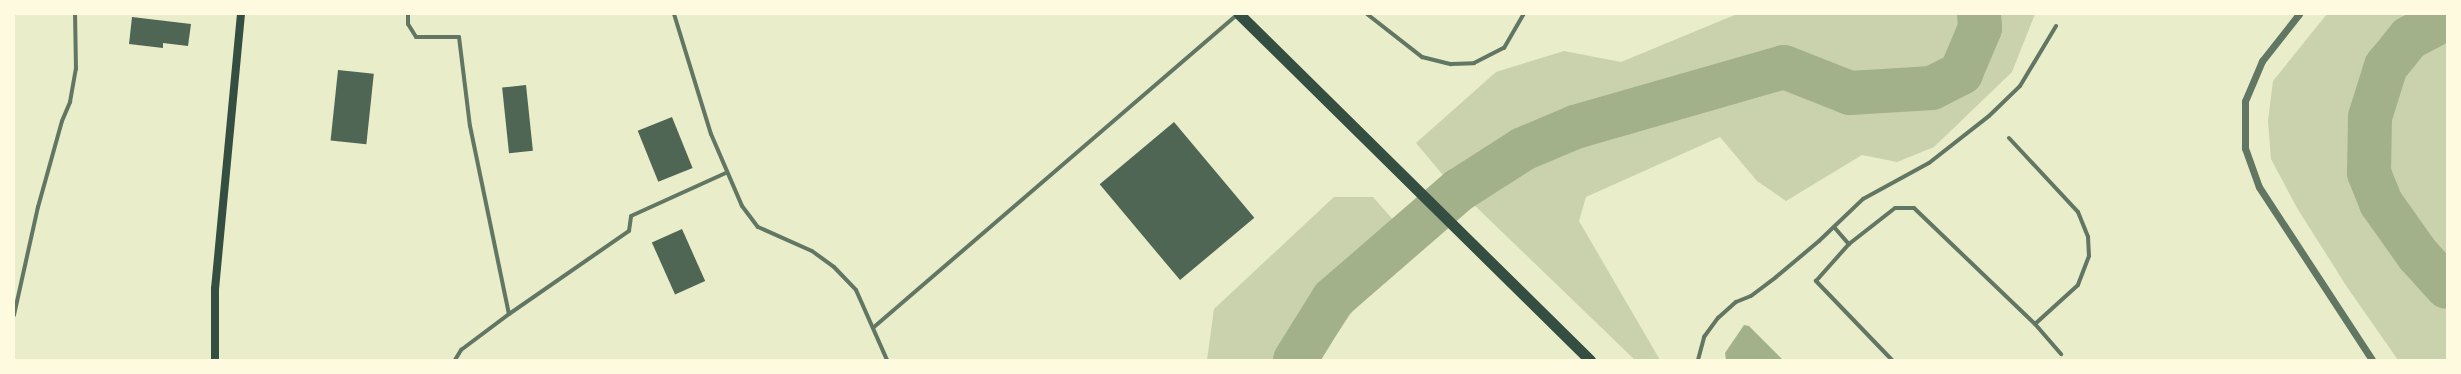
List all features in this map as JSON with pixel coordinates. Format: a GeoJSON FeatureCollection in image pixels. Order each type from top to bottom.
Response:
{"type":"FeatureCollection","features":[{"type":"Feature","properties":{"kind":"highway"},"geometry":{"type":"LineString","coordinates":[[1238,14],[1393,166],[1494,268],[1590,360]]}},
{"type":"Feature","properties":{"kind":"main road"},"geometry":{"type":"LineString","coordinates":[[215,360],[215,289],[241,14]]}},
{"type":"Feature","properties":{"kind":"street"},"geometry":{"type":"LineString","coordinates":[[14,315],[38,207],[62,121],[70,102],[76,70],[75,14]]}},
{"type":"Feature","properties":{"kind":"street"},"geometry":{"type":"LineString","coordinates":[[408,14],[408,24],[416,37],[459,37],[470,126],[509,314]]}},
{"type":"Feature","properties":{"kind":"street"},"geometry":{"type":"LineString","coordinates":[[674,14],[711,134],[726,173],[742,206],[758,227],[812,251],[834,267],[856,290],[874,327],[887,360]]}},
{"type":"Feature","properties":{"kind":"street"},"geometry":{"type":"LineString","coordinates":[[874,327],[1238,14]]}},
{"type":"Feature","properties":{"kind":"street"},"geometry":{"type":"LineString","coordinates":[[1367,14],[1422,57],[1451,64],[1474,64],[1504,48],[1524,14]]}},
{"type":"Feature","properties":{"kind":"street"},"geometry":{"type":"LineString","coordinates":[[2299,14],[2262,61],[2245,101],[2245,148],[2259,188],[2372,360]]}},
{"type":"Feature","properties":{"kind":"street"},"geometry":{"type":"LineString","coordinates":[[1698,360],[1704,337],[1718,318],[1736,302],[1751,296],[1776,277],[1834,227],[1863,199],[1929,163],[1989,116],[2020,86],[2056,26]]}},
{"type":"Feature","properties":{"kind":"street"},"geometry":{"type":"LineString","coordinates":[[2009,138],[2078,212],[2088,236],[2088,256],[2078,285],[2035,324]]}},
{"type":"Feature","properties":{"kind":"street"},"geometry":{"type":"LineString","coordinates":[[455,360],[461,350],[509,314],[629,231],[630,216],[726,173]]}},
{"type":"Feature","properties":{"kind":"street"},"geometry":{"type":"LineString","coordinates":[[1892,360],[1816,281],[1849,244],[1894,208],[1914,208],[2035,324],[2061,354]]}},
{"type":"Feature","properties":{"kind":"street"},"geometry":{"type":"LineString","coordinates":[[1834,227],[1849,244]]}},
{"type":"Feature","properties":{"kind":"shaded area"},"geometry":{"type":"Polygon","coordinates":[[[1737,14],[2035,14],[2012,72],[1934,147],[1897,162],[1862,155],[1786,201],[1757,181],[1720,137],[1586,197],[1579,221],[1660,360],[1635,360],[1442,174],[1416,143],[1496,72],[1564,51],[1621,62],[1737,14]]]}},
{"type":"Feature","properties":{"kind":"shaded area"},"geometry":{"type":"Polygon","coordinates":[[[2327,14],[2447,14],[2447,360],[2398,360],[2347,287],[2297,208],[2271,159],[2268,121],[2273,81],[2327,14]]]}},
{"type":"Feature","properties":{"kind":"shaded area"},"geometry":{"type":"Polygon","coordinates":[[[1334,197],[1373,197],[1403,231],[1395,252],[1318,360],[1207,360],[1214,309],[1334,197]]]}},
{"type":"Feature","properties":{"kind":"shaded area"},"geometry":{"type":"Polygon","coordinates":[[[1744,325],[1749,326],[1783,360],[1726,360],[1725,353],[1744,325]]]}},
{"type":"Feature","properties":{"kind":"building"},"geometry":{"type":"Polygon","coordinates":[[[132,17],[191,24],[188,46],[163,43],[163,48],[129,44],[132,17]]]}},
{"type":"Feature","properties":{"kind":"building"},"geometry":{"type":"Polygon","coordinates":[[[338,70],[374,74],[366,144],[331,141],[338,70]]]}},
{"type":"Feature","properties":{"kind":"building"},"geometry":{"type":"Polygon","coordinates":[[[526,85],[533,151],[509,153],[502,88],[526,85]]]}},
{"type":"Feature","properties":{"kind":"building"},"geometry":{"type":"Polygon","coordinates":[[[672,117],[693,168],[658,182],[638,131],[672,117]]]}},
{"type":"Feature","properties":{"kind":"building"},"geometry":{"type":"Polygon","coordinates":[[[1174,122],[1254,218],[1180,280],[1100,184],[1174,122]]]}},
{"type":"Feature","properties":{"kind":"building"},"geometry":{"type":"Polygon","coordinates":[[[682,229],[705,281],[675,294],[652,242],[682,229]]]}},
{"type":"Feature","properties":{"kind":"waterway"},"geometry":{"type":"LineString","coordinates":[[1295,360],[1333,299],[1459,190],[1523,149],[1575,127],[1784,67],[1850,93],[1932,88],[1961,73],[1980,28],[1979,14]]}},
{"type":"Feature","properties":{"kind":"waterway"},"geometry":{"type":"LineString","coordinates":[[2447,18],[2409,38],[2386,66],[2370,117],[2369,173],[2381,203],[2418,255],[2447,287]]}}]}
